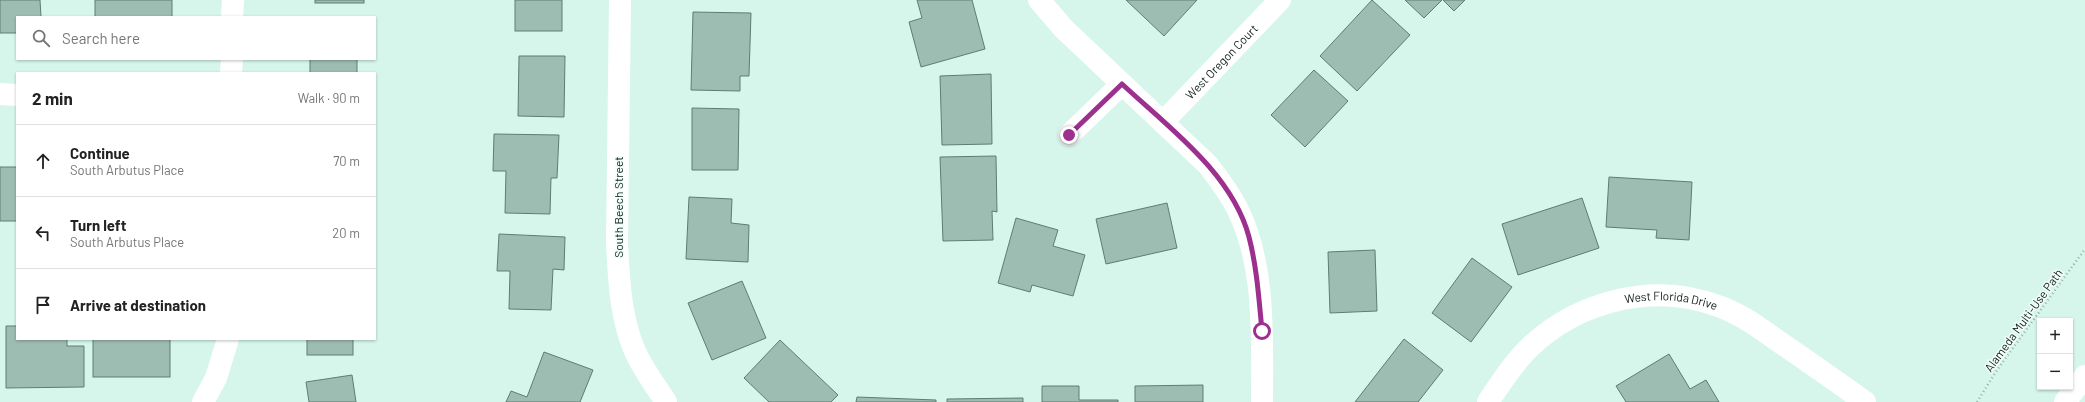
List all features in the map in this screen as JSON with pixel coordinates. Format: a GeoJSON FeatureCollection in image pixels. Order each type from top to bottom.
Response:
{"type":"FeatureCollection","features":[{"type":"Feature","properties":{"kind":"street"},"geometry":{"type":"LineString","coordinates":[[232,16],[233,0]]}},
{"type":"Feature","properties":{"kind":"street","name":"South Beech Street"},"geometry":{"type":"LineString","coordinates":[[620,0],[617,243],[619,282],[623,316],[634,350],[666,402]]}},
{"type":"Feature","properties":{"kind":"street"},"geometry":{"type":"LineString","coordinates":[[1040,0],[1064,28],[1208,165],[1238,210],[1248,236],[1259,292],[1262,331],[1262,402]]}},
{"type":"Feature","properties":{"kind":"street","name":"West Oregon Court"},"geometry":{"type":"LineString","coordinates":[[1163,122],[1280,0]]}},
{"type":"Feature","properties":{"kind":"street"},"geometry":{"type":"LineString","coordinates":[[231,72],[232,60]]}},
{"type":"Feature","properties":{"kind":"street"},"geometry":{"type":"LineString","coordinates":[[1069,135],[1122,84]]}},
{"type":"Feature","properties":{"kind":"street"},"geometry":{"type":"LineString","coordinates":[[0,94],[16,95]]}},
{"type":"Feature","properties":{"kind":"street","name":"West Florida Drive"},"geometry":{"type":"LineString","coordinates":[[1488,402],[1529,347],[1562,322],[1580,312],[1607,302],[1635,296],[1694,298],[1721,307],[1748,320],[1864,402]]}},
{"type":"Feature","properties":{"kind":"street"},"geometry":{"type":"LineString","coordinates":[[208,400],[228,340]]}},
{"type":"Feature","properties":{"kind":"street"},"geometry":{"type":"LineString","coordinates":[[2065,402],[2085,376]]}},
{"type":"Feature","properties":{"kind":"path","name":"Alameda Multi-Use Path"},"geometry":{"type":"LineString","coordinates":[[1977,402],[1997,370],[2085,249]]}},
{"type":"Feature","properties":{"kind":"building"},"geometry":{"type":"Polygon","coordinates":[[[0,0],[40,0],[41,16],[16,16],[16,33],[0,33],[0,0]]]}},
{"type":"Feature","properties":{"kind":"building"},"geometry":{"type":"Polygon","coordinates":[[[95,0],[172,0],[172,16],[95,16],[95,0]]]}},
{"type":"Feature","properties":{"kind":"building"},"geometry":{"type":"Polygon","coordinates":[[[315,0],[364,0],[364,3],[315,3],[315,0]]]}},
{"type":"Feature","properties":{"kind":"building"},"geometry":{"type":"Polygon","coordinates":[[[515,0],[562,0],[562,31],[515,31],[515,0]]]}},
{"type":"Feature","properties":{"kind":"building"},"geometry":{"type":"Polygon","coordinates":[[[917,0],[972,0],[985,49],[921,67],[909,22],[922,18],[917,0]]]}},
{"type":"Feature","properties":{"kind":"building"},"geometry":{"type":"Polygon","coordinates":[[[1126,0],[1197,0],[1164,36],[1126,0]]]}},
{"type":"Feature","properties":{"kind":"building"},"geometry":{"type":"Polygon","coordinates":[[[1372,0],[1410,35],[1357,91],[1320,56],[1372,0]]]}},
{"type":"Feature","properties":{"kind":"building"},"geometry":{"type":"Polygon","coordinates":[[[1405,0],[1442,0],[1424,18],[1405,0]]]}},
{"type":"Feature","properties":{"kind":"building"},"geometry":{"type":"Polygon","coordinates":[[[1443,0],[1465,0],[1454,11],[1443,0]]]}},
{"type":"Feature","properties":{"kind":"building"},"geometry":{"type":"Polygon","coordinates":[[[693,12],[751,13],[749,76],[740,76],[740,91],[691,90],[693,12]]]}},
{"type":"Feature","properties":{"kind":"building"},"geometry":{"type":"Polygon","coordinates":[[[519,56],[565,56],[564,117],[518,116],[519,56]]]}},
{"type":"Feature","properties":{"kind":"building"},"geometry":{"type":"Polygon","coordinates":[[[310,60],[357,60],[357,72],[310,72],[310,60]]]}},
{"type":"Feature","properties":{"kind":"building"},"geometry":{"type":"Polygon","coordinates":[[[1314,70],[1348,101],[1305,147],[1271,115],[1314,70]]]}},
{"type":"Feature","properties":{"kind":"building"},"geometry":{"type":"Polygon","coordinates":[[[991,74],[992,144],[942,145],[940,76],[991,74]]]}},
{"type":"Feature","properties":{"kind":"building"},"geometry":{"type":"Polygon","coordinates":[[[692,108],[739,109],[738,170],[692,170],[692,108]]]}},
{"type":"Feature","properties":{"kind":"building"},"geometry":{"type":"Polygon","coordinates":[[[494,134],[559,135],[557,178],[551,178],[550,214],[505,213],[506,171],[493,171],[494,134]]]}},
{"type":"Feature","properties":{"kind":"building"},"geometry":{"type":"Polygon","coordinates":[[[996,156],[997,212],[992,211],[993,240],[943,241],[940,157],[996,156]]]}},
{"type":"Feature","properties":{"kind":"building"},"geometry":{"type":"Polygon","coordinates":[[[0,167],[16,167],[16,221],[0,221],[0,167]]]}},
{"type":"Feature","properties":{"kind":"building"},"geometry":{"type":"Polygon","coordinates":[[[1609,177],[1692,182],[1689,240],[1656,238],[1657,230],[1606,227],[1609,177]]]}},
{"type":"Feature","properties":{"kind":"building"},"geometry":{"type":"Polygon","coordinates":[[[689,197],[732,199],[731,223],[749,225],[748,262],[686,259],[689,197]]]}},
{"type":"Feature","properties":{"kind":"building"},"geometry":{"type":"Polygon","coordinates":[[[1582,198],[1599,248],[1518,275],[1502,224],[1582,198]]]}},
{"type":"Feature","properties":{"kind":"building"},"geometry":{"type":"Polygon","coordinates":[[[1167,203],[1177,248],[1106,264],[1096,219],[1167,203]]]}},
{"type":"Feature","properties":{"kind":"building"},"geometry":{"type":"Polygon","coordinates":[[[1016,218],[1058,230],[1053,246],[1085,255],[1073,296],[1032,285],[1030,292],[998,283],[1016,218]]]}},
{"type":"Feature","properties":{"kind":"building"},"geometry":{"type":"Polygon","coordinates":[[[499,234],[565,237],[564,270],[553,269],[551,310],[509,309],[510,271],[497,271],[499,234]]]}},
{"type":"Feature","properties":{"kind":"building"},"geometry":{"type":"Polygon","coordinates":[[[1375,250],[1377,311],[1330,313],[1328,252],[1375,250]]]}},
{"type":"Feature","properties":{"kind":"building"},"geometry":{"type":"Polygon","coordinates":[[[1472,258],[1512,287],[1471,342],[1432,313],[1472,258]]]}},
{"type":"Feature","properties":{"kind":"building"},"geometry":{"type":"Polygon","coordinates":[[[742,281],[766,338],[712,360],[688,303],[742,281]]]}},
{"type":"Feature","properties":{"kind":"building"},"geometry":{"type":"Polygon","coordinates":[[[6,326],[16,326],[16,340],[67,340],[67,346],[84,346],[84,387],[6,388],[6,326]]]}},
{"type":"Feature","properties":{"kind":"building"},"geometry":{"type":"Polygon","coordinates":[[[1404,339],[1443,370],[1418,402],[1355,402],[1404,339]]]}},
{"type":"Feature","properties":{"kind":"building"},"geometry":{"type":"Polygon","coordinates":[[[93,340],[170,340],[170,377],[93,377],[93,340]]]}},
{"type":"Feature","properties":{"kind":"building"},"geometry":{"type":"Polygon","coordinates":[[[307,340],[353,340],[353,355],[307,355],[307,340]]]}},
{"type":"Feature","properties":{"kind":"building"},"geometry":{"type":"Polygon","coordinates":[[[780,340],[838,395],[831,402],[769,402],[744,378],[780,340]]]}},
{"type":"Feature","properties":{"kind":"building"},"geometry":{"type":"Polygon","coordinates":[[[544,352],[593,370],[580,402],[506,402],[511,391],[527,397],[544,352]]]}},
{"type":"Feature","properties":{"kind":"building"},"geometry":{"type":"Polygon","coordinates":[[[1669,354],[1690,389],[1706,380],[1719,402],[1626,402],[1616,386],[1669,354]]]}},
{"type":"Feature","properties":{"kind":"building"},"geometry":{"type":"Polygon","coordinates":[[[352,375],[356,402],[309,402],[306,382],[352,375]]]}},
{"type":"Feature","properties":{"kind":"building"},"geometry":{"type":"Polygon","coordinates":[[[1203,385],[1203,402],[1135,402],[1135,386],[1203,385]]]}},
{"type":"Feature","properties":{"kind":"building"},"geometry":{"type":"Polygon","coordinates":[[[1042,386],[1079,386],[1079,400],[1118,400],[1118,402],[1042,402],[1042,386]]]}},
{"type":"Feature","properties":{"kind":"building"},"geometry":{"type":"Polygon","coordinates":[[[857,397],[936,400],[936,402],[856,402],[857,397]]]}},
{"type":"Feature","properties":{"kind":"building"},"geometry":{"type":"Polygon","coordinates":[[[1023,398],[1023,402],[947,402],[947,399],[1023,398]]]}},
{"type":"Feature","properties":{"kind":"route"},"geometry":{"type":"LineString","coordinates":[[1069,135],[1122,84],[1208,165],[1238,210],[1248,236],[1259,292],[1262,331]]}}]}
